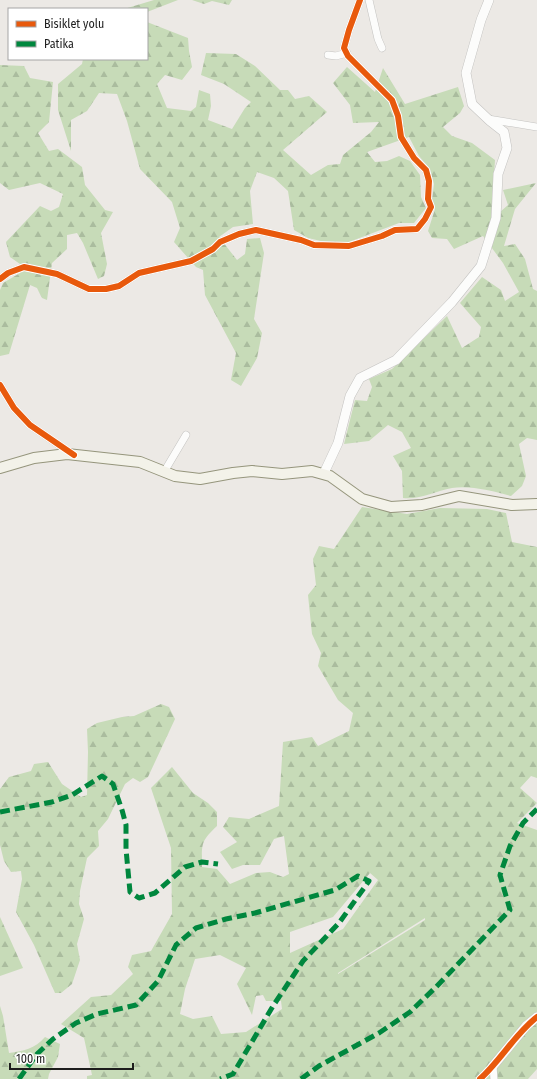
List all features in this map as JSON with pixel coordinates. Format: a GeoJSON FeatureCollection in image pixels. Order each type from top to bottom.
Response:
{"type":"FeatureCollection","features":[{"type":"Feature","properties":{"kind":"main road"},"geometry":{"type":"LineString","coordinates":[[0,468],[34,458],[67,454],[140,462],[175,476],[200,479],[252,471],[282,474],[312,471],[324,473],[330,476],[362,500],[391,507],[422,505],[459,496],[512,505],[537,504]]}},
{"type":"Feature","properties":{"kind":"street"},"geometry":{"type":"LineString","coordinates":[[0,278],[8,273],[24,267],[57,274],[88,290],[106,290],[119,286],[139,273],[191,261],[213,249],[220,242],[239,234],[256,230],[301,240],[314,245],[349,246],[382,236],[395,230],[417,229],[425,219],[431,207],[428,199],[429,181],[426,170],[414,158],[401,138],[398,116],[392,100],[348,56],[344,48],[360,0]]}},
{"type":"Feature","properties":{"kind":"street"},"geometry":{"type":"LineString","coordinates":[[369,0],[378,39],[382,48]]}},
{"type":"Feature","properties":{"kind":"street"},"geometry":{"type":"LineString","coordinates":[[324,473],[338,443],[350,396],[360,378],[396,360],[452,302],[481,266],[496,218],[498,174],[507,148],[504,132],[472,104],[466,73],[481,20],[489,0]]}},
{"type":"Feature","properties":{"kind":"street"},"geometry":{"type":"LineString","coordinates":[[328,55],[336,56],[347,53]]}},
{"type":"Feature","properties":{"kind":"street"},"geometry":{"type":"LineString","coordinates":[[488,119],[537,127]]}},
{"type":"Feature","properties":{"kind":"street"},"geometry":{"type":"LineString","coordinates":[[0,385],[14,408],[30,425],[74,455]]}},
{"type":"Feature","properties":{"kind":"street"},"geometry":{"type":"LineString","coordinates":[[164,472],[186,435]]}},
{"type":"Feature","properties":{"kind":"street"},"geometry":{"type":"LineString","coordinates":[[480,1079],[493,1066],[526,1026],[537,1017]]}},
{"type":"Feature","properties":{"kind":"street"},"geometry":{"type":"LineString","coordinates":[[493,1066],[494,1079]]}},
{"type":"Feature","properties":{"kind":"green space"},"geometry":{"type":"Polygon","coordinates":[[[154,0],[178,0],[148,12],[148,8],[127,8],[154,0]]]}},
{"type":"Feature","properties":{"kind":"green space"},"geometry":{"type":"Polygon","coordinates":[[[192,0],[232,0],[229,5],[212,1],[204,4],[192,0]]]}},
{"type":"Feature","properties":{"kind":"green space"},"geometry":{"type":"Polygon","coordinates":[[[148,22],[188,38],[192,67],[182,80],[165,75],[157,84],[167,108],[191,111],[196,107],[199,90],[210,94],[211,106],[208,120],[232,129],[245,108],[251,102],[224,84],[201,75],[206,53],[236,54],[255,66],[280,90],[288,90],[295,99],[309,96],[327,112],[283,150],[311,175],[328,165],[340,164],[343,155],[371,132],[379,122],[353,123],[350,105],[333,83],[347,67],[375,92],[383,68],[405,104],[458,87],[464,106],[460,113],[443,127],[452,136],[472,143],[495,160],[491,220],[508,205],[503,190],[536,183],[515,209],[504,246],[515,244],[525,259],[533,289],[537,291],[537,440],[527,438],[519,444],[526,476],[522,486],[511,496],[482,489],[459,487],[446,489],[415,498],[403,498],[402,471],[393,456],[411,448],[402,432],[388,425],[369,441],[344,444],[355,400],[367,401],[372,387],[369,379],[392,369],[447,316],[462,348],[479,337],[481,327],[460,303],[482,277],[501,290],[505,301],[519,292],[503,263],[483,236],[454,249],[447,239],[432,238],[428,231],[435,209],[432,199],[434,184],[430,169],[419,156],[409,137],[367,152],[375,162],[387,161],[399,156],[410,161],[420,175],[421,197],[426,208],[414,223],[399,223],[349,242],[325,242],[308,238],[294,230],[288,191],[274,178],[257,172],[250,191],[253,224],[233,227],[219,237],[237,260],[245,254],[247,239],[260,238],[264,253],[254,319],[262,333],[257,358],[241,386],[231,380],[236,353],[205,295],[203,270],[196,267],[174,242],[180,228],[172,202],[140,169],[127,121],[117,94],[99,93],[87,111],[71,120],[71,151],[58,110],[58,84],[82,64],[83,60],[148,60],[148,22]]]}},
{"type":"Feature","properties":{"kind":"green space"},"geometry":{"type":"Polygon","coordinates":[[[0,65],[24,66],[30,78],[53,82],[49,122],[38,133],[49,151],[58,149],[82,167],[85,185],[105,210],[113,212],[101,233],[107,264],[104,276],[98,279],[83,243],[77,233],[67,235],[67,249],[52,263],[47,300],[42,298],[37,288],[30,285],[9,354],[0,356],[0,290],[3,283],[20,273],[20,264],[10,257],[6,242],[40,206],[51,211],[59,207],[63,194],[40,183],[9,190],[0,183],[0,65]]]}},
{"type":"Feature","properties":{"kind":"green space"},"geometry":{"type":"Polygon","coordinates":[[[362,507],[407,514],[440,508],[487,509],[506,513],[512,542],[537,547],[537,778],[531,776],[520,788],[537,803],[517,823],[537,830],[537,1069],[528,1079],[87,1079],[87,1076],[92,1075],[84,1038],[61,1024],[91,997],[111,995],[133,974],[128,967],[132,955],[151,951],[172,914],[171,848],[151,788],[172,767],[193,793],[208,803],[217,812],[217,826],[207,836],[203,844],[202,867],[217,869],[230,884],[256,873],[270,872],[283,877],[289,874],[284,836],[274,839],[260,865],[243,865],[232,869],[220,852],[237,842],[223,827],[229,817],[249,819],[279,806],[283,742],[312,737],[318,746],[349,731],[353,713],[338,700],[318,666],[321,653],[312,634],[308,595],[316,585],[313,559],[319,546],[334,549],[362,507]],[[370,873],[333,917],[290,932],[290,953],[343,929],[378,880],[370,873]],[[425,918],[338,973],[425,920],[425,918]],[[220,955],[195,959],[185,989],[180,1014],[193,1019],[212,1016],[221,1034],[246,1032],[282,1009],[281,1001],[266,1001],[263,995],[256,996],[252,1015],[237,984],[246,968],[220,955]]]}},
{"type":"Feature","properties":{"kind":"green space"},"geometry":{"type":"Polygon","coordinates":[[[161,704],[169,707],[175,719],[148,777],[140,782],[133,778],[125,784],[108,819],[98,831],[99,846],[87,858],[80,891],[79,904],[84,919],[77,944],[80,960],[72,984],[61,993],[55,993],[34,945],[16,912],[22,879],[21,871],[11,872],[4,861],[0,845],[0,789],[9,777],[31,771],[34,764],[48,762],[62,784],[81,797],[87,795],[87,729],[97,723],[122,717],[134,716],[161,704]]]}},
{"type":"Feature","properties":{"kind":"green space"},"geometry":{"type":"Polygon","coordinates":[[[0,917],[23,968],[0,976],[0,917]]]}},
{"type":"Feature","properties":{"kind":"green space"},"geometry":{"type":"Polygon","coordinates":[[[0,1006],[9,1053],[33,1047],[45,1037],[60,1044],[58,1057],[48,1079],[0,1079],[0,1006]]]}},
{"type":"Feature","properties":{"kind":"marked path"},"geometry":{"type":"LineString","coordinates":[[0,812],[52,802],[72,795],[102,776],[113,784],[126,825],[126,849],[130,892],[139,898],[155,893],[185,867],[202,862],[218,864]]}},
{"type":"Feature","properties":{"kind":"marked path"},"geometry":{"type":"LineString","coordinates":[[301,1079],[319,1066],[379,1033],[410,1012],[510,910],[500,875],[510,846],[523,823],[537,809]]}},
{"type":"Feature","properties":{"kind":"marked path"},"geometry":{"type":"LineString","coordinates":[[19,1079],[37,1054],[53,1039],[76,1023],[97,1014],[136,1005],[158,981],[176,945],[196,928],[335,890],[358,876],[369,881],[339,923],[303,961],[273,1006],[233,1074],[220,1079]]}},
{"type":"Feature","properties":{"kind":"cycle path"},"geometry":{"type":"LineString","coordinates":[[0,279],[8,273],[24,267],[57,274],[89,289],[106,289],[119,286],[139,273],[191,261],[213,249],[220,242],[239,234],[256,230],[301,240],[314,245],[349,246],[382,236],[395,230],[417,229],[425,219],[431,207],[428,199],[429,181],[426,170],[414,158],[401,137],[398,116],[392,100],[348,56],[344,48],[360,0]]}},
{"type":"Feature","properties":{"kind":"cycle path"},"geometry":{"type":"LineString","coordinates":[[0,385],[14,408],[30,425],[74,455]]}},
{"type":"Feature","properties":{"kind":"cycle path"},"geometry":{"type":"LineString","coordinates":[[480,1079],[488,1072],[522,1031],[537,1017]]}}]}
